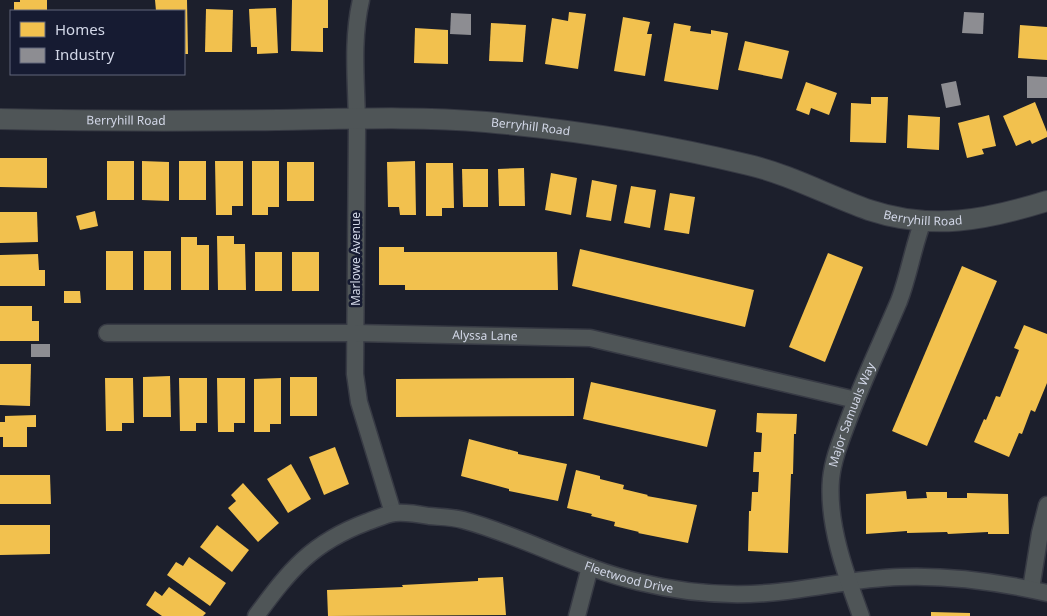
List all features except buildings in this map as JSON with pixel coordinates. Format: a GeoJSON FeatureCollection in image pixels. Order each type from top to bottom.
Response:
{"type":"FeatureCollection","features":[{"type":"Feature","properties":{"kind":"street","name":"Marlowe Avenue"},"geometry":{"type":"LineString","coordinates":[[361,0],[354,51],[357,119],[355,374],[359,402],[393,513]]}},
{"type":"Feature","properties":{"kind":"street","name":"Berryhill Road"},"geometry":{"type":"LineString","coordinates":[[0,119],[141,122],[431,119],[486,122],[676,148],[786,176],[867,210],[923,221],[974,220],[1047,201]]}},
{"type":"Feature","properties":{"kind":"street","name":"Major Samuals Way"},"geometry":{"type":"LineString","coordinates":[[861,616],[848,582],[832,516],[831,480],[839,445],[856,400],[900,298],[915,241],[923,221]]}},
{"type":"Feature","properties":{"kind":"street","name":"Alyssa Lane"},"geometry":{"type":"LineString","coordinates":[[107,333],[355,333],[590,338],[856,400]]}},
{"type":"Feature","properties":{"kind":"street"},"geometry":{"type":"LineString","coordinates":[[1039,591],[1040,533],[1047,505]]}},
{"type":"Feature","properties":{"kind":"street","name":"Fleetwood Drive"},"geometry":{"type":"LineString","coordinates":[[256,616],[301,560],[324,543],[353,528],[393,513],[415,513],[460,520],[590,567],[638,582],[689,592],[715,595],[776,592],[872,579],[923,577],[976,580],[1039,591]]}},
{"type":"Feature","properties":{"kind":"street"},"geometry":{"type":"LineString","coordinates":[[577,616],[590,567]]}}]}
